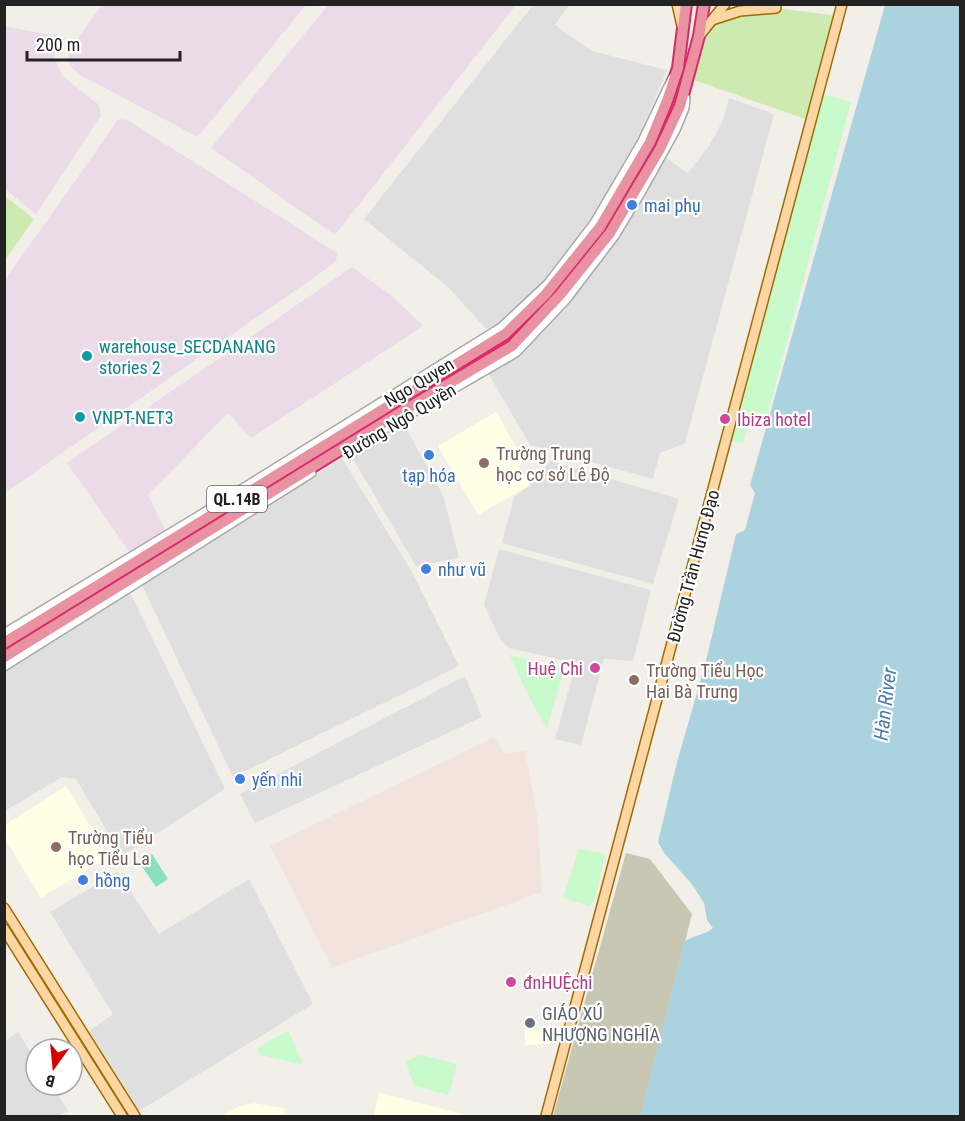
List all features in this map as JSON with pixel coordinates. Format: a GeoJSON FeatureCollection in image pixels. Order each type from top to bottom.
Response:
{"type":"FeatureCollection","features":[{"type":"Feature","properties":{"kind":"highway","name":"Ngo Quyen"},"geometry":{"type":"LineString","coordinates":[[4,643],[505,334],[545,295],[600,227],[654,133],[668,101],[678,68],[686,4]]}},
{"type":"Feature","properties":{"kind":"highway","name":"Ngo Quyen"},"geometry":{"type":"LineString","coordinates":[[4,657],[392,417],[512,346],[560,295],[610,233],[660,149],[680,106],[699,36],[704,4]]}},
{"type":"Feature","properties":{"kind":"main road"},"geometry":{"type":"LineString","coordinates":[[677,4],[683,31]]}},
{"type":"Feature","properties":{"kind":"main road"},"geometry":{"type":"LineString","coordinates":[[699,36],[724,4]]}},
{"type":"Feature","properties":{"kind":"main road"},"geometry":{"type":"LineString","coordinates":[[712,20],[740,11],[776,8],[762,4]]}},
{"type":"Feature","properties":{"kind":"main road"},"geometry":{"type":"LineString","coordinates":[[546,1116],[842,4]]}},
{"type":"Feature","properties":{"kind":"main road"},"geometry":{"type":"LineString","coordinates":[[4,908],[135,1116]]}},
{"type":"Feature","properties":{"kind":"main road"},"geometry":{"type":"LineString","coordinates":[[4,929],[122,1116]]}},
{"type":"Feature","properties":{"kind":"street","name":"Đường Ngô Quyền"},"geometry":{"type":"LineString","coordinates":[[4,633],[196,517],[501,327],[548,283],[594,223],[642,141],[666,87],[678,68]]}},
{"type":"Feature","properties":{"kind":"street","name":"Đường Ngô Quyền"},"geometry":{"type":"LineString","coordinates":[[4,667],[343,454],[516,353],[567,299],[615,236],[681,120],[685,108],[688,78]]}},
{"type":"Feature","properties":{"kind":"shaded area"},"geometry":{"type":"Polygon","coordinates":[[[102,5],[306,5],[202,132],[196,136],[82,76],[70,66],[68,55],[102,5]]]}},
{"type":"Feature","properties":{"kind":"shaded area"},"geometry":{"type":"Polygon","coordinates":[[[328,5],[516,5],[335,235],[211,148],[328,5]]]}},
{"type":"Feature","properties":{"kind":"shaded area"},"geometry":{"type":"Polygon","coordinates":[[[533,5],[569,5],[555,25],[592,51],[667,70],[641,132],[594,214],[545,280],[501,322],[486,329],[448,287],[364,219],[533,5]]]}},
{"type":"Feature","properties":{"kind":"shaded area"},"geometry":{"type":"Polygon","coordinates":[[[4,26],[56,36],[55,59],[62,76],[98,104],[101,115],[36,214],[5,189],[4,26]]]}},
{"type":"Feature","properties":{"kind":"shaded area"},"geometry":{"type":"Polygon","coordinates":[[[729,98],[774,114],[685,443],[660,453],[653,479],[530,445],[488,373],[539,335],[602,261],[666,158],[688,173],[709,146],[723,120],[729,98]]]}},
{"type":"Feature","properties":{"kind":"shaded area"},"geometry":{"type":"Polygon","coordinates":[[[123,119],[337,253],[336,262],[5,493],[5,280],[118,120],[123,119]]]}},
{"type":"Feature","properties":{"kind":"shaded area"},"geometry":{"type":"Polygon","coordinates":[[[352,267],[391,295],[423,326],[251,438],[228,413],[148,495],[168,536],[133,557],[67,463],[352,267]]]}},
{"type":"Feature","properties":{"kind":"shaded area","name":"Trường Trung học cơ sở Lê Độ"},"geometry":{"type":"Polygon","coordinates":[[[496,412],[523,459],[519,467],[530,485],[478,515],[438,446],[496,412]]]}},
{"type":"Feature","properties":{"kind":"shaded area"},"geometry":{"type":"Polygon","coordinates":[[[403,423],[443,495],[459,558],[416,566],[352,457],[403,423]]]}},
{"type":"Feature","properties":{"kind":"shaded area"},"geometry":{"type":"Polygon","coordinates":[[[342,458],[412,572],[459,666],[233,777],[142,585],[342,458]]]}},
{"type":"Feature","properties":{"kind":"shaded area"},"geometry":{"type":"Polygon","coordinates":[[[550,461],[679,499],[653,584],[502,543],[514,497],[530,486],[550,461]]]}},
{"type":"Feature","properties":{"kind":"shaded area"},"geometry":{"type":"Polygon","coordinates":[[[499,549],[651,590],[633,661],[604,659],[581,745],[555,739],[576,663],[509,648],[501,641],[484,605],[499,549]]]}},
{"type":"Feature","properties":{"kind":"shaded area"},"geometry":{"type":"Polygon","coordinates":[[[130,592],[225,789],[122,856],[76,779],[62,777],[5,811],[4,672],[130,592]]]}},
{"type":"Feature","properties":{"kind":"shaded area"},"geometry":{"type":"Polygon","coordinates":[[[465,676],[482,717],[255,823],[240,794],[465,676]]]}},
{"type":"Feature","properties":{"kind":"shaded area"},"geometry":{"type":"Polygon","coordinates":[[[494,737],[504,753],[525,751],[538,820],[542,892],[332,968],[270,846],[494,737]]]}},
{"type":"Feature","properties":{"kind":"shaded area","name":"Trường Tiểu học Tiểu La"},"geometry":{"type":"Polygon","coordinates":[[[66,786],[107,854],[103,860],[41,898],[5,839],[5,825],[66,786]]]}},
{"type":"Feature","properties":{"kind":"shaded area"},"geometry":{"type":"Polygon","coordinates":[[[626,853],[650,859],[692,914],[641,1116],[553,1116],[626,853]]]}},
{"type":"Feature","properties":{"kind":"shaded area"},"geometry":{"type":"Polygon","coordinates":[[[118,872],[159,934],[249,879],[313,1004],[139,1111],[89,1031],[113,1014],[50,912],[118,872]]]}},
{"type":"Feature","properties":{"kind":"shaded area"},"geometry":{"type":"Polygon","coordinates":[[[525,1030],[553,1031],[550,1044],[525,1045],[525,1030]]]}},
{"type":"Feature","properties":{"kind":"shaded area"},"geometry":{"type":"Polygon","coordinates":[[[18,1032],[24,1042],[24,1097],[59,1097],[68,1111],[59,1116],[5,1116],[5,1041],[18,1032]]]}},
{"type":"Feature","properties":{"kind":"shaded area"},"geometry":{"type":"Polygon","coordinates":[[[381,1093],[465,1116],[374,1116],[378,1096],[381,1093]]]}},
{"type":"Feature","properties":{"kind":"shaded area"},"geometry":{"type":"Polygon","coordinates":[[[253,1103],[283,1108],[284,1116],[222,1116],[238,1107],[253,1103]]]}},
{"type":"Feature","properties":{"kind":"green space"},"geometry":{"type":"Polygon","coordinates":[[[776,8],[839,16],[811,121],[688,78],[699,38],[712,20],[776,8]]]}},
{"type":"Feature","properties":{"kind":"green space"},"geometry":{"type":"Polygon","coordinates":[[[822,94],[851,102],[766,420],[751,416],[743,444],[730,441],[822,94]]]}},
{"type":"Feature","properties":{"kind":"green space"},"geometry":{"type":"Polygon","coordinates":[[[5,196],[34,219],[5,260],[5,196]]]}},
{"type":"Feature","properties":{"kind":"green space"},"geometry":{"type":"Polygon","coordinates":[[[510,655],[564,669],[547,729],[528,695],[510,655]]]}},
{"type":"Feature","properties":{"kind":"green space"},"geometry":{"type":"Polygon","coordinates":[[[579,849],[606,854],[594,901],[589,906],[563,898],[579,849]]]}},
{"type":"Feature","properties":{"kind":"green space"},"geometry":{"type":"Polygon","coordinates":[[[152,854],[168,879],[156,887],[139,862],[152,854]]]}},
{"type":"Feature","properties":{"kind":"green space"},"geometry":{"type":"Polygon","coordinates":[[[289,1032],[302,1062],[300,1064],[260,1055],[257,1048],[289,1032]]]}},
{"type":"Feature","properties":{"kind":"green space"},"geometry":{"type":"Polygon","coordinates":[[[421,1055],[457,1064],[449,1095],[414,1086],[406,1062],[421,1055]]]}},
{"type":"Feature","properties":{"kind":"water","name":"Hàn River"},"geometry":{"type":"Polygon","coordinates":[[[885,5],[960,5],[960,1116],[640,1116],[685,941],[713,928],[707,920],[704,903],[691,883],[664,853],[658,842],[677,762],[705,665],[736,534],[745,530],[755,493],[750,485],[885,5]]]}},
{"type":"Feature","properties":{"kind":"place","name":"mai phụ"},"geometry":{"type":"Point","coordinates":[632,205]}},
{"type":"Feature","properties":{"kind":"place","name":"warehouse_SECDANANG stories 2"},"geometry":{"type":"Point","coordinates":[87,356]}},
{"type":"Feature","properties":{"kind":"place","name":"VNPT-NET3"},"geometry":{"type":"Point","coordinates":[80,417]}},
{"type":"Feature","properties":{"kind":"place","name":"Ibiza hotel"},"geometry":{"type":"Point","coordinates":[725,419]}},
{"type":"Feature","properties":{"kind":"place","name":"tạp hóa"},"geometry":{"type":"Point","coordinates":[429,455]}},
{"type":"Feature","properties":{"kind":"place","name":"Trường Trung học cơ sở Lê Độ"},"geometry":{"type":"Point","coordinates":[484,463]}},
{"type":"Feature","properties":{"kind":"place","name":"như vũ"},"geometry":{"type":"Point","coordinates":[426,569]}},
{"type":"Feature","properties":{"kind":"place","name":"Huệ Chi"},"geometry":{"type":"Point","coordinates":[595,668]}},
{"type":"Feature","properties":{"kind":"place","name":"Trường Tiểu Học Hai Bà Trưng"},"geometry":{"type":"Point","coordinates":[634,680]}},
{"type":"Feature","properties":{"kind":"place","name":"yến nhi"},"geometry":{"type":"Point","coordinates":[240,779]}},
{"type":"Feature","properties":{"kind":"place","name":"Trường Tiểu học Tiểu La"},"geometry":{"type":"Point","coordinates":[56,847]}},
{"type":"Feature","properties":{"kind":"place","name":"hồng"},"geometry":{"type":"Point","coordinates":[83,880]}},
{"type":"Feature","properties":{"kind":"place","name":"đnHUỆchi"},"geometry":{"type":"Point","coordinates":[511,982]}},
{"type":"Feature","properties":{"kind":"place","name":"GIÁO XÚ NHƯỢNG NGHĨA"},"geometry":{"type":"Point","coordinates":[530,1023]}}]}
